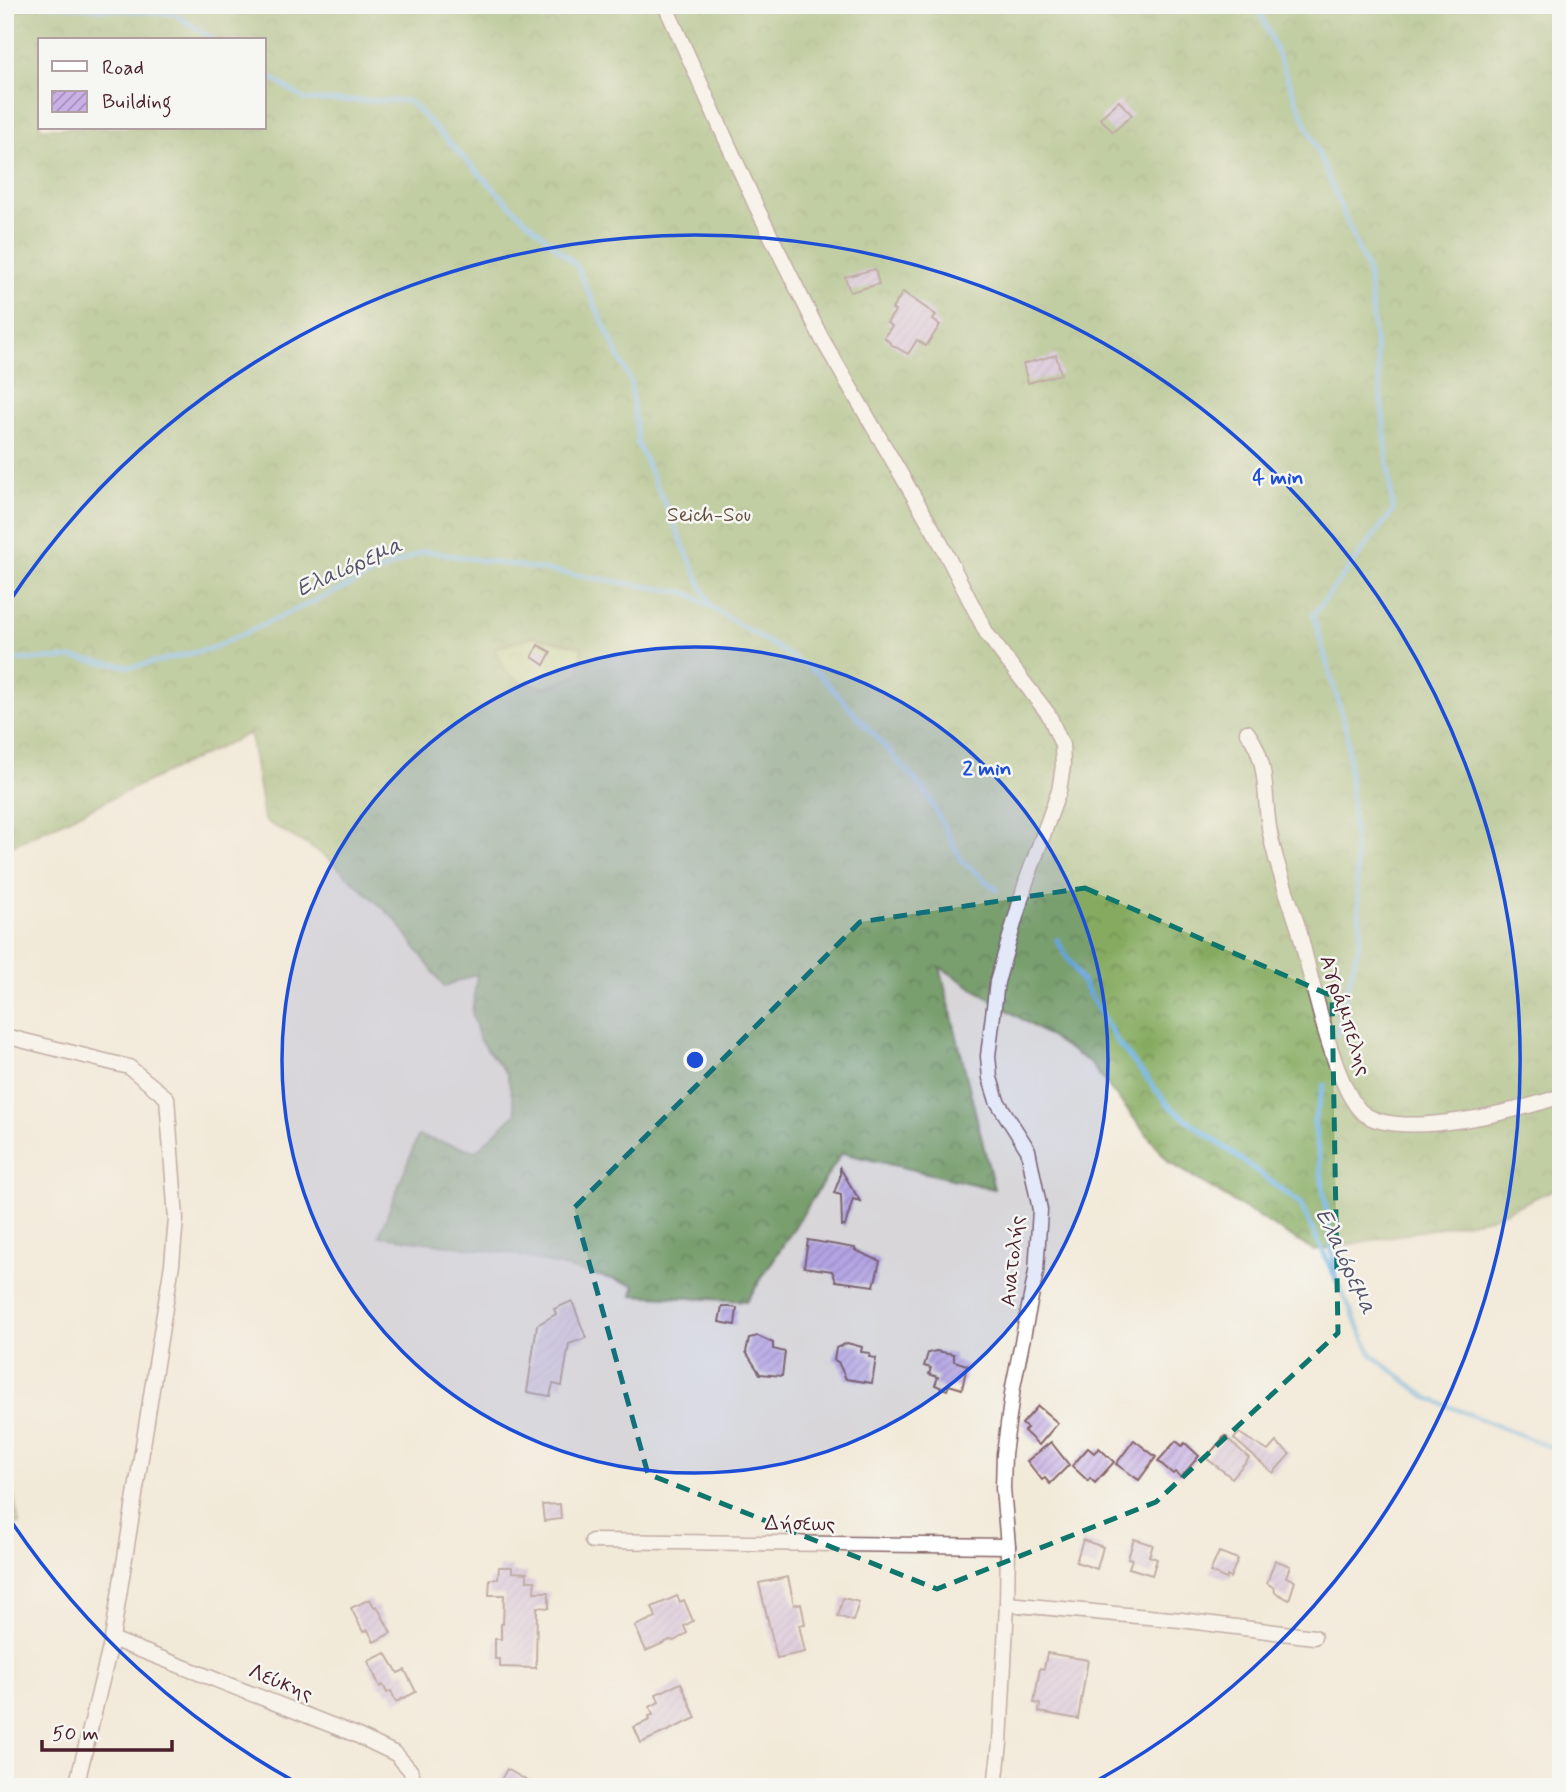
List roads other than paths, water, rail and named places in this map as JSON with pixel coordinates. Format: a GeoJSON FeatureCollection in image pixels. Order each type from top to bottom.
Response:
{"type":"FeatureCollection","features":[{"type":"Feature","properties":{"kind":"street","name":"Ανατολής"},"geometry":{"type":"LineString","coordinates":[[665,5],[705,97],[806,310],[938,538],[987,634],[1053,721],[1061,740],[1064,759],[1059,791],[1026,882],[1003,958],[988,1056],[990,1078],[997,1101],[1028,1150],[1040,1210],[1036,1272],[1005,1440],[1003,1488],[1008,1546],[1007,1604],[1000,1743],[995,1787]]}},
{"type":"Feature","properties":{"kind":"street","name":"Αγράμπελης"},"geometry":{"type":"LineString","coordinates":[[1247,732],[1261,757],[1272,839],[1327,1039],[1359,1110],[1371,1118],[1385,1122],[1451,1122],[1490,1115],[1561,1096]]}},
{"type":"Feature","properties":{"kind":"street"},"geometry":{"type":"LineString","coordinates":[[5,1036],[129,1067],[167,1098],[176,1219],[172,1264],[112,1639],[76,1787]]}},
{"type":"Feature","properties":{"kind":"street","name":"Δήσεως"},"geometry":{"type":"LineString","coordinates":[[592,1541],[1008,1546]]}},
{"type":"Feature","properties":{"kind":"street"},"geometry":{"type":"LineString","coordinates":[[1007,1604],[1181,1620],[1314,1637]]}},
{"type":"Feature","properties":{"kind":"street","name":"Λεύκης"},"geometry":{"type":"LineString","coordinates":[[112,1639],[354,1734],[396,1754],[410,1770],[417,1787]]}},
{"type":"Feature","properties":{"kind":"waterway"},"geometry":{"type":"LineString","coordinates":[[49,5],[174,14],[211,38]]}},
{"type":"Feature","properties":{"kind":"waterway"},"geometry":{"type":"LineString","coordinates":[[1257,5],[1368,272],[1393,511],[1313,615],[1347,732],[1361,935],[1336,1034]]}},
{"type":"Feature","properties":{"kind":"waterway"},"geometry":{"type":"LineString","coordinates":[[266,74],[306,100],[409,101],[511,206],[576,265],[630,380],[638,444],[711,607]]}},
{"type":"Feature","properties":{"kind":"waterway","name":"Ελαιόρεμα"},"geometry":{"type":"LineString","coordinates":[[5,660],[74,658],[133,667],[210,649],[424,551],[688,593],[818,673],[926,792],[962,861],[997,890]]}},
{"type":"Feature","properties":{"kind":"waterway","name":"Ελαιόρεμα"},"geometry":{"type":"LineString","coordinates":[[1057,940],[1119,1044],[1170,1107],[1300,1203],[1372,1355],[1428,1398],[1561,1451]]}},
{"type":"Feature","properties":{"kind":"waterway"},"geometry":{"type":"LineString","coordinates":[[1324,1085],[1314,1121],[1335,1272]]}},
{"type":"Feature","properties":{"kind":"park label","name":"Seich-Sou"},"geometry":{"type":"Point","coordinates":[709,514]}}]}
